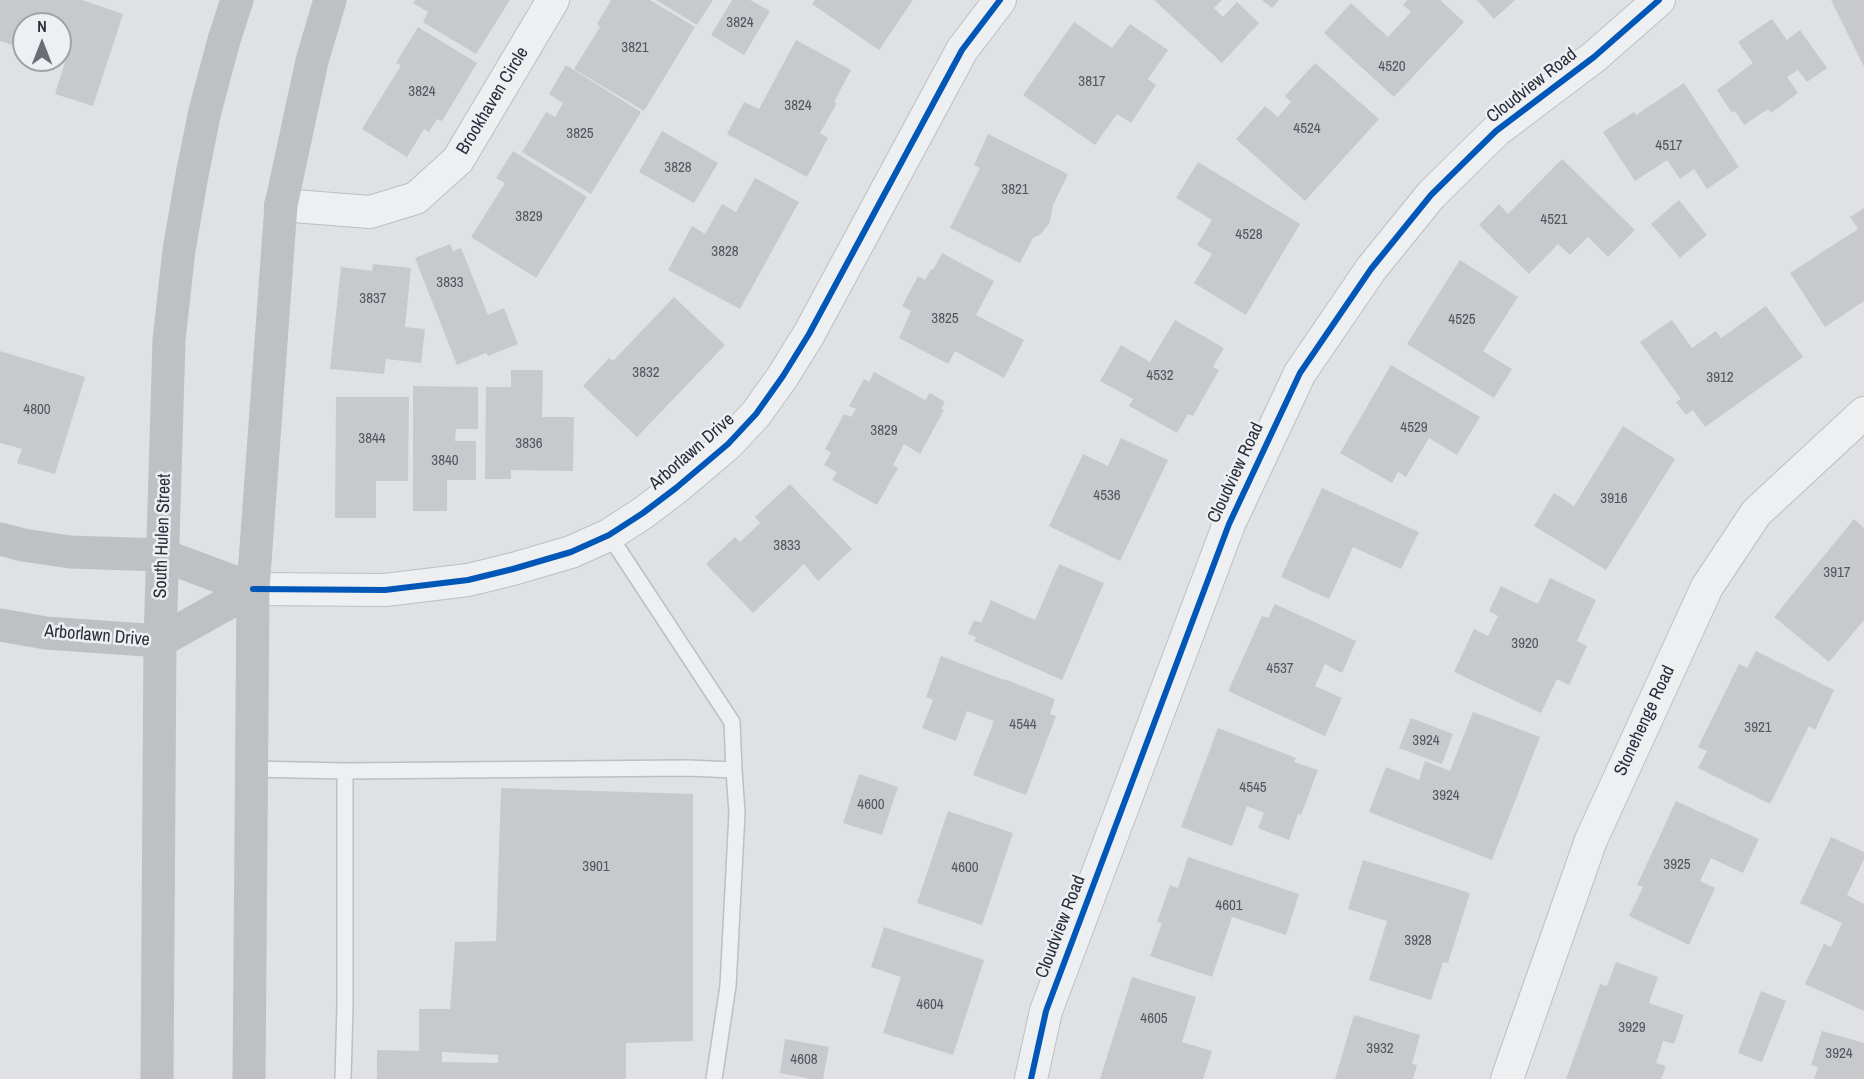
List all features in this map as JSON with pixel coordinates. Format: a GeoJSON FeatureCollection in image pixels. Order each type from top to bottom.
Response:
{"type":"FeatureCollection","features":[{"type":"Feature","properties":{"kind":"main road","name":"South Hulen Street"},"geometry":{"type":"LineString","coordinates":[[157,1079],[160,641],[169,340],[179,250],[192,175],[224,40],[237,0]]}},
{"type":"Feature","properties":{"kind":"main road"},"geometry":{"type":"LineString","coordinates":[[249,1079],[253,589],[281,205],[312,61],[330,0]]}},
{"type":"Feature","properties":{"kind":"main road","name":"Arborlawn Drive"},"geometry":{"type":"LineString","coordinates":[[0,539],[70,552],[162,555],[253,589]]}},
{"type":"Feature","properties":{"kind":"main road","name":"Arborlawn Drive"},"geometry":{"type":"LineString","coordinates":[[0,625],[46,633],[160,641],[253,589]]}},
{"type":"Feature","properties":{"kind":"street","name":"Brookhaven Circle"},"geometry":{"type":"LineString","coordinates":[[281,205],[370,212],[416,198],[458,160],[554,0]]}},
{"type":"Feature","properties":{"kind":"street","name":"Arborlawn Drive"},"geometry":{"type":"LineString","coordinates":[[253,589],[385,590],[468,580],[571,552],[609,535],[676,488],[728,444],[756,414],[783,376],[809,334],[962,50],[1000,0]]}},
{"type":"Feature","properties":{"kind":"street","name":"Cloudview Road"},"geometry":{"type":"LineString","coordinates":[[1031,1079],[1046,1011],[1229,524],[1299,373],[1371,269],[1431,195],[1496,131],[1594,57],[1659,0]]}},
{"type":"Feature","properties":{"kind":"street","name":"Stonehenge Road"},"geometry":{"type":"LineString","coordinates":[[1507,1079],[1591,840],[1707,587],[1756,513],[1864,413]]}},
{"type":"Feature","properties":{"kind":"lane"},"geometry":{"type":"LineString","coordinates":[[609,535],[732,722],[737,813],[728,975],[714,1079]]}},
{"type":"Feature","properties":{"kind":"lane"},"geometry":{"type":"LineString","coordinates":[[250,769],[345,771],[687,768],[734,770]]}},
{"type":"Feature","properties":{"kind":"lane"},"geometry":{"type":"LineString","coordinates":[[343,1079],[345,771]]}},
{"type":"Feature","properties":{"kind":"building"},"geometry":{"type":"Polygon","coordinates":[[[0,0],[82,0],[123,14],[93,106],[55,94],[62,72],[72,72],[72,12],[12,12],[12,45],[0,41],[0,0]]]}},
{"type":"Feature","properties":{"kind":"building"},"geometry":{"type":"Polygon","coordinates":[[[415,0],[510,0],[476,54],[423,22],[428,12],[413,3],[415,0]]]}},
{"type":"Feature","properties":{"kind":"building"},"geometry":{"type":"Polygon","coordinates":[[[611,0],[650,0],[695,27],[644,111],[574,69],[600,27],[597,24],[611,0]]]}},
{"type":"Feature","properties":{"kind":"building"},"geometry":{"type":"Polygon","coordinates":[[[656,0],[713,0],[697,25],[656,0]]]}},
{"type":"Feature","properties":{"kind":"building"},"geometry":{"type":"Polygon","coordinates":[[[732,0],[750,0],[770,11],[744,55],[711,35],[732,0]]]}},
{"type":"Feature","properties":{"kind":"building"},"geometry":{"type":"Polygon","coordinates":[[[815,0],[913,0],[879,50],[812,4],[815,0]]]}},
{"type":"Feature","properties":{"kind":"building"},"geometry":{"type":"Polygon","coordinates":[[[1154,0],[1222,0],[1214,8],[1223,17],[1237,2],[1259,23],[1222,63],[1154,0]]]}},
{"type":"Feature","properties":{"kind":"building"},"geometry":{"type":"Polygon","coordinates":[[[1262,0],[1279,0],[1272,8],[1262,0]]]}},
{"type":"Feature","properties":{"kind":"building"},"geometry":{"type":"Polygon","coordinates":[[[1407,0],[1440,0],[1464,22],[1394,97],[1324,33],[1351,3],[1388,37],[1411,12],[1403,5],[1407,0]]]}},
{"type":"Feature","properties":{"kind":"building"},"geometry":{"type":"Polygon","coordinates":[[[1477,0],[1515,0],[1494,19],[1477,0]]]}},
{"type":"Feature","properties":{"kind":"building"},"geometry":{"type":"Polygon","coordinates":[[[1831,0],[1864,0],[1864,67],[1831,0]]]}},
{"type":"Feature","properties":{"kind":"building"},"geometry":{"type":"Polygon","coordinates":[[[1772,19],[1787,40],[1800,30],[1827,68],[1807,82],[1798,70],[1787,77],[1798,93],[1771,113],[1768,109],[1744,125],[1735,111],[1732,113],[1717,90],[1753,63],[1738,42],[1772,19]]]}},
{"type":"Feature","properties":{"kind":"building"},"geometry":{"type":"Polygon","coordinates":[[[1074,22],[1112,48],[1130,24],[1168,50],[1148,79],[1156,85],[1131,123],[1117,114],[1095,145],[1023,95],[1074,22]]]}},
{"type":"Feature","properties":{"kind":"building"},"geometry":{"type":"Polygon","coordinates":[[[418,27],[477,63],[442,121],[437,119],[429,132],[424,129],[407,157],[362,129],[401,65],[396,63],[418,27]]]}},
{"type":"Feature","properties":{"kind":"building"},"geometry":{"type":"Polygon","coordinates":[[[796,40],[851,70],[834,102],[837,103],[820,133],[828,138],[807,177],[727,134],[744,102],[759,109],[796,40]]]}},
{"type":"Feature","properties":{"kind":"building"},"geometry":{"type":"Polygon","coordinates":[[[1315,63],[1379,119],[1305,201],[1236,139],[1265,106],[1278,117],[1291,102],[1285,96],[1315,63]]]}},
{"type":"Feature","properties":{"kind":"building"},"geometry":{"type":"Polygon","coordinates":[[[566,65],[641,112],[591,194],[522,152],[546,112],[555,117],[563,103],[549,94],[566,65]]]}},
{"type":"Feature","properties":{"kind":"building"},"geometry":{"type":"Polygon","coordinates":[[[1684,83],[1739,167],[1707,189],[1694,169],[1680,179],[1667,160],[1635,181],[1603,132],[1634,112],[1636,115],[1684,83]]]}},
{"type":"Feature","properties":{"kind":"building"},"geometry":{"type":"Polygon","coordinates":[[[662,131],[718,163],[694,203],[639,172],[662,131]]]}},
{"type":"Feature","properties":{"kind":"building"},"geometry":{"type":"Polygon","coordinates":[[[988,134],[1068,174],[1053,205],[1050,222],[1041,234],[1033,238],[1020,263],[950,228],[980,168],[974,165],[988,134]]]}},
{"type":"Feature","properties":{"kind":"building"},"geometry":{"type":"Polygon","coordinates":[[[513,151],[587,197],[536,278],[471,237],[505,183],[496,178],[513,151]]]}},
{"type":"Feature","properties":{"kind":"building"},"geometry":{"type":"Polygon","coordinates":[[[1562,159],[1635,230],[1608,257],[1588,237],[1570,255],[1558,244],[1529,274],[1479,225],[1499,204],[1508,214],[1562,159]]]}},
{"type":"Feature","properties":{"kind":"building"},"geometry":{"type":"Polygon","coordinates":[[[1198,162],[1300,224],[1246,315],[1194,283],[1212,254],[1197,245],[1212,220],[1176,198],[1198,162]]]}},
{"type":"Feature","properties":{"kind":"building"},"geometry":{"type":"Polygon","coordinates":[[[755,178],[799,202],[740,309],[668,270],[692,226],[705,234],[722,204],[736,212],[755,178]]]}},
{"type":"Feature","properties":{"kind":"building"},"geometry":{"type":"Polygon","coordinates":[[[1679,200],[1707,235],[1680,258],[1651,224],[1679,200]]]}},
{"type":"Feature","properties":{"kind":"building"},"geometry":{"type":"Polygon","coordinates":[[[1864,208],[1864,301],[1825,327],[1790,273],[1858,229],[1850,217],[1864,208]]]}},
{"type":"Feature","properties":{"kind":"building"},"geometry":{"type":"Polygon","coordinates":[[[450,244],[453,251],[461,248],[488,315],[504,308],[518,344],[488,356],[486,353],[457,365],[415,258],[450,244]]]}},
{"type":"Feature","properties":{"kind":"building"},"geometry":{"type":"Polygon","coordinates":[[[942,253],[994,281],[976,315],[1024,340],[1004,378],[955,351],[948,364],[899,338],[911,311],[902,306],[918,276],[925,280],[942,253]]]}},
{"type":"Feature","properties":{"kind":"building"},"geometry":{"type":"Polygon","coordinates":[[[1460,260],[1518,297],[1483,351],[1512,369],[1494,398],[1407,344],[1460,260]]]}},
{"type":"Feature","properties":{"kind":"building"},"geometry":{"type":"Polygon","coordinates":[[[373,264],[411,268],[405,327],[425,329],[421,363],[386,359],[384,374],[330,369],[341,267],[372,271],[373,264]]]}},
{"type":"Feature","properties":{"kind":"building"},"geometry":{"type":"Polygon","coordinates":[[[674,297],[725,345],[637,437],[583,386],[609,358],[613,361],[674,297]]]}},
{"type":"Feature","properties":{"kind":"building"},"geometry":{"type":"Polygon","coordinates":[[[1766,306],[1803,357],[1705,427],[1693,410],[1686,415],[1676,402],[1681,399],[1640,342],[1672,320],[1692,348],[1716,331],[1721,338],[1766,306]]]}},
{"type":"Feature","properties":{"kind":"building"},"geometry":{"type":"Polygon","coordinates":[[[1175,320],[1224,348],[1213,367],[1219,370],[1193,416],[1188,414],[1177,433],[1129,406],[1133,399],[1100,381],[1121,345],[1150,362],[1175,320]]]}},
{"type":"Feature","properties":{"kind":"building"},"geometry":{"type":"Polygon","coordinates":[[[0,351],[85,377],[55,474],[17,463],[22,449],[0,443],[0,351]]]}},
{"type":"Feature","properties":{"kind":"building"},"geometry":{"type":"Polygon","coordinates":[[[1391,365],[1480,417],[1457,455],[1429,438],[1406,477],[1398,472],[1392,483],[1340,453],[1391,365]]]}},
{"type":"Feature","properties":{"kind":"building"},"geometry":{"type":"Polygon","coordinates":[[[511,370],[543,370],[542,417],[574,417],[573,471],[511,470],[511,479],[485,479],[486,387],[511,387],[511,370]]]}},
{"type":"Feature","properties":{"kind":"building"},"geometry":{"type":"Polygon","coordinates":[[[874,372],[925,400],[930,393],[945,402],[941,409],[944,410],[920,454],[904,444],[893,465],[898,468],[877,505],[832,480],[837,472],[824,465],[831,453],[825,449],[844,414],[851,417],[856,409],[849,406],[864,379],[869,382],[874,372]]]}},
{"type":"Feature","properties":{"kind":"building"},"geometry":{"type":"Polygon","coordinates":[[[413,386],[478,387],[478,429],[456,429],[455,441],[476,441],[476,480],[447,480],[447,511],[413,511],[413,386]]]}},
{"type":"Feature","properties":{"kind":"building"},"geometry":{"type":"Polygon","coordinates":[[[336,397],[409,397],[408,481],[376,481],[376,518],[335,518],[336,397]]]}},
{"type":"Feature","properties":{"kind":"building"},"geometry":{"type":"Polygon","coordinates":[[[1623,426],[1675,459],[1606,570],[1534,526],[1554,493],[1574,506],[1623,426]]]}},
{"type":"Feature","properties":{"kind":"building"},"geometry":{"type":"Polygon","coordinates":[[[1121,438],[1168,460],[1120,561],[1049,526],[1083,454],[1108,466],[1121,438]]]}},
{"type":"Feature","properties":{"kind":"building"},"geometry":{"type":"Polygon","coordinates":[[[790,484],[852,549],[818,581],[804,564],[753,613],[706,564],[735,537],[740,542],[760,523],[755,517],[790,484]]]}},
{"type":"Feature","properties":{"kind":"building"},"geometry":{"type":"Polygon","coordinates":[[[1322,488],[1419,532],[1401,569],[1353,547],[1329,599],[1281,577],[1322,488]]]}},
{"type":"Feature","properties":{"kind":"building"},"geometry":{"type":"Polygon","coordinates":[[[1854,519],[1864,528],[1864,620],[1829,662],[1774,617],[1854,519]]]}},
{"type":"Feature","properties":{"kind":"building"},"geometry":{"type":"Polygon","coordinates":[[[1059,564],[1104,583],[1062,680],[974,641],[976,637],[968,634],[974,620],[981,623],[991,600],[1035,620],[1059,564]]]}},
{"type":"Feature","properties":{"kind":"building"},"geometry":{"type":"Polygon","coordinates":[[[1550,578],[1596,600],[1577,641],[1587,646],[1569,685],[1557,679],[1541,713],[1454,672],[1474,629],[1488,636],[1498,616],[1489,611],[1501,586],[1538,604],[1550,578]]]}},
{"type":"Feature","properties":{"kind":"building"},"geometry":{"type":"Polygon","coordinates":[[[1275,604],[1356,641],[1342,673],[1325,664],[1315,686],[1342,698],[1325,736],[1228,691],[1262,616],[1268,618],[1275,604]]]}},
{"type":"Feature","properties":{"kind":"building"},"geometry":{"type":"Polygon","coordinates":[[[1756,651],[1834,690],[1815,730],[1809,726],[1770,804],[1698,768],[1707,751],[1698,747],[1739,664],[1747,668],[1756,651]]]}},
{"type":"Feature","properties":{"kind":"building"},"geometry":{"type":"Polygon","coordinates":[[[941,656],[1055,699],[1050,714],[1056,716],[1026,795],[973,775],[994,721],[967,711],[956,741],[922,728],[933,700],[926,697],[941,656]]]}},
{"type":"Feature","properties":{"kind":"building"},"geometry":{"type":"Polygon","coordinates":[[[1473,712],[1540,737],[1492,860],[1369,812],[1386,767],[1419,780],[1425,761],[1450,771],[1473,712]]]}},
{"type":"Feature","properties":{"kind":"building"},"geometry":{"type":"Polygon","coordinates":[[[1411,718],[1453,734],[1442,764],[1399,748],[1411,718]]]}},
{"type":"Feature","properties":{"kind":"building"},"geometry":{"type":"Polygon","coordinates":[[[1218,728],[1296,758],[1294,762],[1318,770],[1289,840],[1258,828],[1264,813],[1247,806],[1232,846],[1181,827],[1218,728]]]}},
{"type":"Feature","properties":{"kind":"building"},"geometry":{"type":"Polygon","coordinates":[[[859,774],[898,787],[882,835],[843,823],[859,774]]]}},
{"type":"Feature","properties":{"kind":"building"},"geometry":{"type":"Polygon","coordinates":[[[501,788],[693,794],[693,1041],[626,1043],[626,1079],[377,1079],[377,1050],[419,1051],[419,1009],[450,1009],[455,942],[496,941],[501,788]],[[442,1052],[442,1062],[498,1063],[498,1055],[442,1052]]]}},
{"type":"Feature","properties":{"kind":"building"},"geometry":{"type":"Polygon","coordinates":[[[1676,801],[1759,839],[1743,873],[1711,858],[1700,881],[1715,888],[1689,945],[1629,916],[1643,887],[1637,885],[1676,801]]]}},
{"type":"Feature","properties":{"kind":"building"},"geometry":{"type":"Polygon","coordinates":[[[948,811],[1013,833],[982,925],[917,903],[948,811]]]}},
{"type":"Feature","properties":{"kind":"building"},"geometry":{"type":"Polygon","coordinates":[[[1831,837],[1864,852],[1864,859],[1847,895],[1864,904],[1864,1011],[1805,984],[1824,944],[1831,947],[1842,923],[1800,903],[1831,837]]]}},
{"type":"Feature","properties":{"kind":"building"},"geometry":{"type":"Polygon","coordinates":[[[1188,857],[1299,894],[1286,935],[1232,917],[1212,977],[1150,956],[1162,923],[1157,922],[1170,885],[1178,888],[1188,857]]]}},
{"type":"Feature","properties":{"kind":"building"},"geometry":{"type":"Polygon","coordinates":[[[1363,860],[1470,893],[1448,963],[1443,962],[1431,1000],[1369,980],[1387,921],[1348,909],[1363,860]]]}},
{"type":"Feature","properties":{"kind":"building"},"geometry":{"type":"Polygon","coordinates":[[[884,927],[984,960],[953,1055],[883,1033],[901,977],[871,967],[884,927]]]}},
{"type":"Feature","properties":{"kind":"building"},"geometry":{"type":"Polygon","coordinates":[[[1616,962],[1658,977],[1649,1003],[1684,1015],[1674,1044],[1663,1041],[1656,1063],[1666,1066],[1661,1079],[1566,1079],[1600,984],[1607,986],[1616,962]]]}},
{"type":"Feature","properties":{"kind":"building"},"geometry":{"type":"Polygon","coordinates":[[[1132,977],[1196,997],[1182,1042],[1212,1051],[1203,1079],[1100,1079],[1132,977]]]}},
{"type":"Feature","properties":{"kind":"building"},"geometry":{"type":"Polygon","coordinates":[[[1761,991],[1786,1001],[1762,1062],[1738,1053],[1761,991]]]}},
{"type":"Feature","properties":{"kind":"building"},"geometry":{"type":"Polygon","coordinates":[[[1354,1015],[1420,1035],[1412,1064],[1417,1065],[1413,1079],[1335,1079],[1354,1015]]]}},
{"type":"Feature","properties":{"kind":"building"},"geometry":{"type":"Polygon","coordinates":[[[1822,1031],[1864,1043],[1864,1079],[1814,1079],[1818,1067],[1811,1065],[1822,1031]]]}},
{"type":"Feature","properties":{"kind":"building"},"geometry":{"type":"Polygon","coordinates":[[[785,1039],[829,1047],[823,1079],[780,1073],[785,1039]]]}},
{"type":"Feature","properties":{"kind":"cycle path"},"geometry":{"type":"LineString","coordinates":[[253,589],[385,590],[468,580],[571,552],[609,535],[676,488],[728,444],[756,414],[783,376],[809,334],[962,50],[1000,0]]}},
{"type":"Feature","properties":{"kind":"cycle path"},"geometry":{"type":"LineString","coordinates":[[1031,1079],[1046,1011],[1229,524],[1300,373],[1371,269],[1431,195],[1496,131],[1594,57],[1659,0]]}}]}
